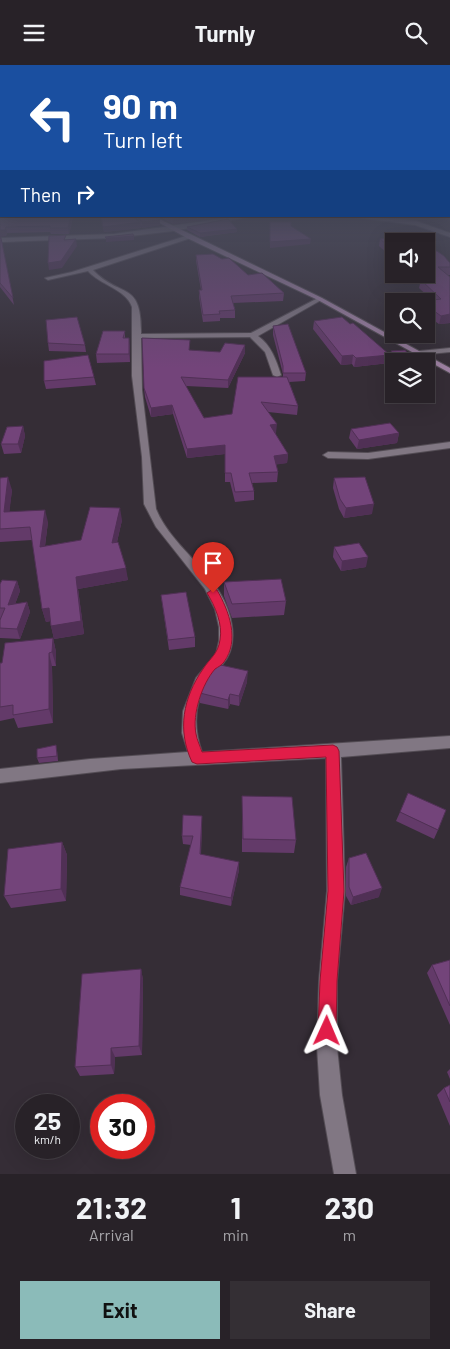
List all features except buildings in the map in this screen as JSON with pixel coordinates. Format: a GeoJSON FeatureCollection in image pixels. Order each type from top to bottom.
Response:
{"type":"FeatureCollection","features":[{"type":"Feature","properties":{"kind":"street"},"geometry":{"type":"LineString","coordinates":[[48,279],[105,264]]}},
{"type":"Feature","properties":{"kind":"street"},"geometry":{"type":"LineString","coordinates":[[245,264],[320,299],[418,353],[450,350]]}},
{"type":"Feature","properties":{"kind":"street"},"geometry":{"type":"LineString","coordinates":[[89,269],[101,281],[128,296],[136,304],[138,336],[137,377],[148,471],[147,493],[150,508],[161,526],[207,582],[219,603],[225,622],[226,639],[224,651],[219,660],[211,666],[203,678],[195,694],[190,713],[189,733],[197,758]]}},
{"type":"Feature","properties":{"kind":"street"},"geometry":{"type":"LineString","coordinates":[[138,336],[252,335],[320,299]]}},
{"type":"Feature","properties":{"kind":"street"},"geometry":{"type":"LineString","coordinates":[[252,335],[261,340],[272,357],[277,375]]}},
{"type":"Feature","properties":{"kind":"street"},"geometry":{"type":"LineString","coordinates":[[435,363],[450,371]]}},
{"type":"Feature","properties":{"kind":"street"},"geometry":{"type":"LineString","coordinates":[[328,455],[368,455],[450,445]]}},
{"type":"Feature","properties":{"kind":"street"},"geometry":{"type":"LineString","coordinates":[[0,776],[66,767],[333,751],[450,741]]}},
{"type":"Feature","properties":{"kind":"street"},"geometry":{"type":"LineString","coordinates":[[333,751],[336,891],[328,981],[327,1047],[331,1095],[345,1174]]}},
{"type":"Feature","properties":{"kind":"route"},"geometry":{"type":"LineString","coordinates":[[213,593],[219,603],[225,622],[226,639],[224,651],[219,660],[211,666],[195,694],[190,713],[189,733],[197,758],[333,751],[336,891],[328,981],[327,1031]]}}]}
